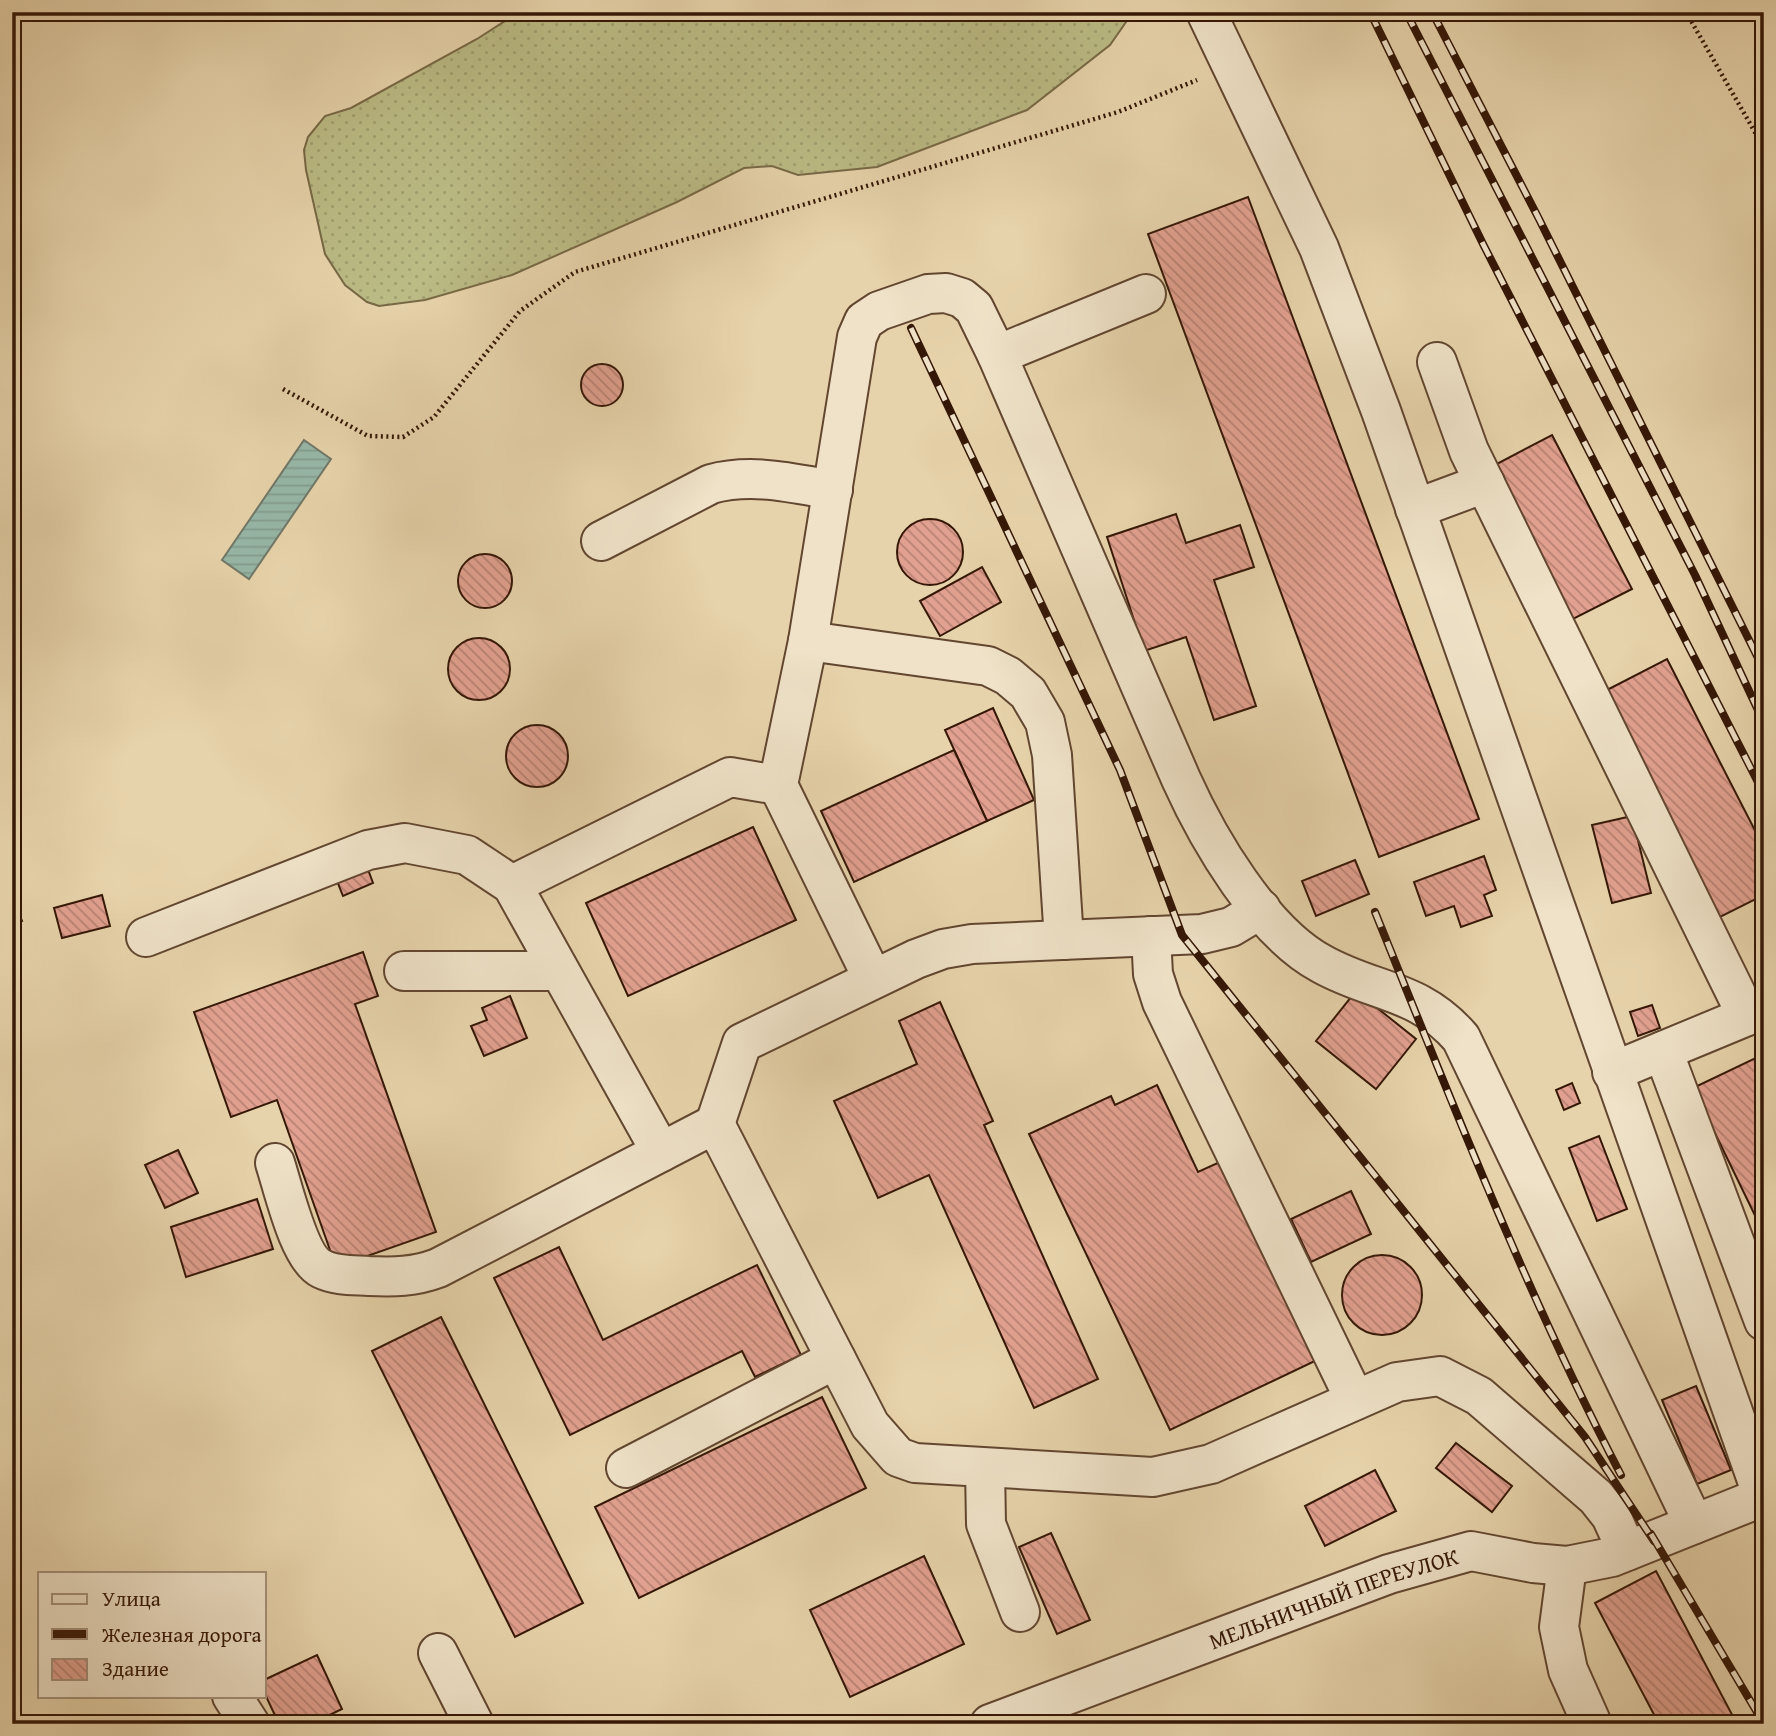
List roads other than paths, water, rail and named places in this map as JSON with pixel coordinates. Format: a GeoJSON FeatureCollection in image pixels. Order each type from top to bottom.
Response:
{"type":"FeatureCollection","features":[{"type":"Feature","properties":{"kind":"street"},"geometry":{"type":"LineString","coordinates":[[1206,12],[1319,248],[1415,509],[1763,1499]]}},
{"type":"Feature","properties":{"kind":"street"},"geometry":{"type":"LineString","coordinates":[[873,979],[778,785],[808,641],[858,337],[864,321],[879,311],[928,294],[946,293],[962,298],[975,308],[1210,839],[1261,909],[1290,941],[1320,963],[1428,1006],[1461,1038],[1694,1524]]}},
{"type":"Feature","properties":{"kind":"street"},"geometry":{"type":"LineString","coordinates":[[997,355],[1146,294]]}},
{"type":"Feature","properties":{"kind":"street"},"geometry":{"type":"LineString","coordinates":[[1437,362],[1469,451],[1756,1012],[1612,1072]]}},
{"type":"Feature","properties":{"kind":"street"},"geometry":{"type":"LineString","coordinates":[[601,541],[711,484],[730,479],[770,480],[833,489]]}},
{"type":"Feature","properties":{"kind":"street"},"geometry":{"type":"LineString","coordinates":[[1415,509],[1485,483]]}},
{"type":"Feature","properties":{"kind":"street"},"geometry":{"type":"LineString","coordinates":[[808,641],[988,666],[1008,676],[1028,693],[1045,722],[1052,755],[1064,940]]}},
{"type":"Feature","properties":{"kind":"street"},"geometry":{"type":"LineString","coordinates":[[512,885],[730,777],[778,785]]}},
{"type":"Feature","properties":{"kind":"street"},"geometry":{"type":"LineString","coordinates":[[146,937],[331,862],[368,850],[405,843],[467,855],[491,868],[512,885],[661,1152]]}},
{"type":"Feature","properties":{"kind":"street"},"geometry":{"type":"LineString","coordinates":[[275,1163],[306,1254],[319,1268],[337,1274],[399,1277],[420,1275],[715,1124],[742,1043],[873,979],[943,949],[972,944],[1218,932],[1261,909]]}},
{"type":"Feature","properties":{"kind":"street"},"geometry":{"type":"LineString","coordinates":[[1151,936],[1153,974],[1162,1002],[1355,1401]]}},
{"type":"Feature","properties":{"kind":"street"},"geometry":{"type":"LineString","coordinates":[[404,971],[558,971]]}},
{"type":"Feature","properties":{"kind":"street"},"geometry":{"type":"LineString","coordinates":[[1663,1051],[1764,1321]]}},
{"type":"Feature","properties":{"kind":"street"},"geometry":{"type":"LineString","coordinates":[[715,1124],[870,1425],[898,1457],[933,1466],[1135,1477],[1175,1475],[1211,1464],[1355,1401],[1419,1377],[1440,1376],[1479,1396],[1597,1497],[1611,1516],[1627,1551]]}},
{"type":"Feature","properties":{"kind":"street"},"geometry":{"type":"LineString","coordinates":[[626,1468],[836,1359]]}},
{"type":"Feature","properties":{"kind":"street"},"geometry":{"type":"LineString","coordinates":[[985,1468],[986,1524],[1020,1612]]}},
{"type":"Feature","properties":{"kind":"street","name":"МЕЛЬНИЧНЫЙ ПЕРЕУЛОК"},"geometry":{"type":"LineString","coordinates":[[990,1724],[1376,1578],[1471,1551],[1534,1563],[1567,1566],[1627,1551],[1763,1499]]}},
{"type":"Feature","properties":{"kind":"street"},"geometry":{"type":"LineString","coordinates":[[1567,1566],[1559,1628],[1568,1670],[1592,1724]]}},
{"type":"Feature","properties":{"kind":"street"},"geometry":{"type":"LineString","coordinates":[[438,1653],[474,1724]]}},
{"type":"Feature","properties":{"kind":"street"},"geometry":{"type":"LineString","coordinates":[[233,1698],[250,1724]]}},
{"type":"Feature","properties":{"kind":"railway"},"geometry":{"type":"LineString","coordinates":[[1370,12],[1483,244],[1764,794]]}},
{"type":"Feature","properties":{"kind":"railway"},"geometry":{"type":"LineString","coordinates":[[1406,12],[1695,575],[1764,723]]}},
{"type":"Feature","properties":{"kind":"railway"},"geometry":{"type":"LineString","coordinates":[[1432,12],[1538,217],[1764,670]]}},
{"type":"Feature","properties":{"kind":"railway"},"geometry":{"type":"LineString","coordinates":[[911,328],[1120,770],[1182,935],[1585,1437],[1654,1541]]}},
{"type":"Feature","properties":{"kind":"railway"},"geometry":{"type":"LineString","coordinates":[[1375,912],[1522,1267],[1621,1475]]}},
{"type":"Feature","properties":{"kind":"railway"},"geometry":{"type":"LineString","coordinates":[[1651,1534],[1764,1724]]}}]}
